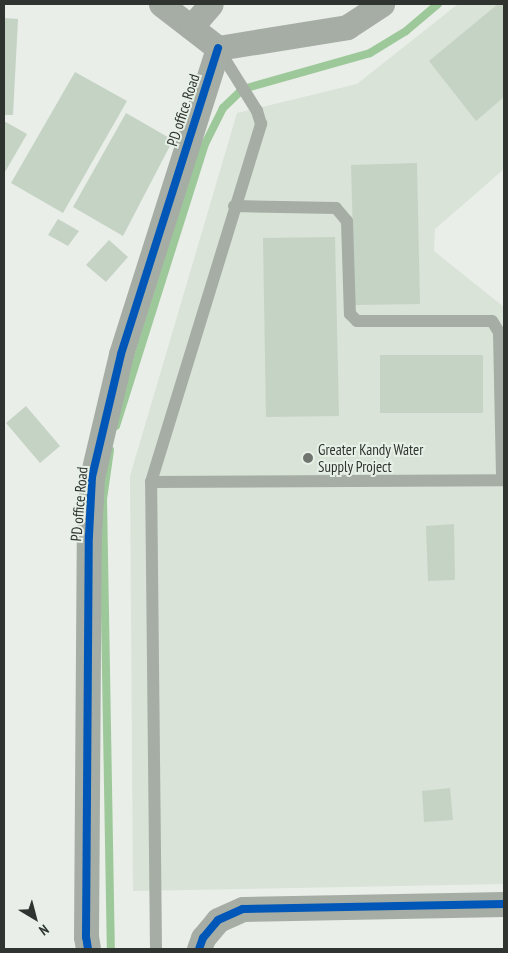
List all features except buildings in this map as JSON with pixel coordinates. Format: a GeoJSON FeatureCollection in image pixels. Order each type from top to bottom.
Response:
{"type":"FeatureCollection","features":[{"type":"Feature","properties":{"kind":"street"},"geometry":{"type":"LineString","coordinates":[[161,4],[218,48],[347,27],[382,4]]}},
{"type":"Feature","properties":{"kind":"street"},"geometry":{"type":"LineString","coordinates":[[191,27],[211,4]]}},
{"type":"Feature","properties":{"kind":"street","name":"PD office Road"},"geometry":{"type":"LineString","coordinates":[[88,949],[86,927],[89,536],[92,477],[121,354],[218,48]]}},
{"type":"Feature","properties":{"kind":"street"},"geometry":{"type":"LineString","coordinates":[[199,949],[202,938],[218,920],[243,909],[504,904]]}},
{"type":"Feature","properties":{"kind":"lane"},"geometry":{"type":"LineString","coordinates":[[156,949],[151,482],[234,206],[261,124],[257,111],[236,80],[218,48]]}},
{"type":"Feature","properties":{"kind":"lane"},"geometry":{"type":"LineString","coordinates":[[151,482],[503,480],[499,332],[492,321],[357,321],[350,314],[347,221],[336,208],[234,206]]}},
{"type":"Feature","properties":{"kind":"shaded area","name":"Greater Kandy Water Supply Project"},"geometry":{"type":"Polygon","coordinates":[[[458,4],[504,4],[504,169],[435,229],[434,251],[504,307],[504,884],[133,891],[130,476],[237,113],[357,84],[458,4]]]}},
{"type":"Feature","properties":{"kind":"waterway"},"geometry":{"type":"LineString","coordinates":[[116,426],[205,144],[223,108],[243,89],[370,53],[406,31],[438,4]]}},
{"type":"Feature","properties":{"kind":"waterway"},"geometry":{"type":"LineString","coordinates":[[110,450],[103,499],[111,949]]}},
{"type":"Feature","properties":{"kind":"cycle path"},"geometry":{"type":"LineString","coordinates":[[88,949],[86,937],[89,536],[92,477],[121,354],[218,48]]}},
{"type":"Feature","properties":{"kind":"cycle path"},"geometry":{"type":"LineString","coordinates":[[199,949],[203,938],[218,920],[243,909],[504,904]]}},
{"type":"Feature","properties":{"kind":"place","name":"Greater Kandy Water Supply Project"},"geometry":{"type":"Point","coordinates":[308,458]}}]}
